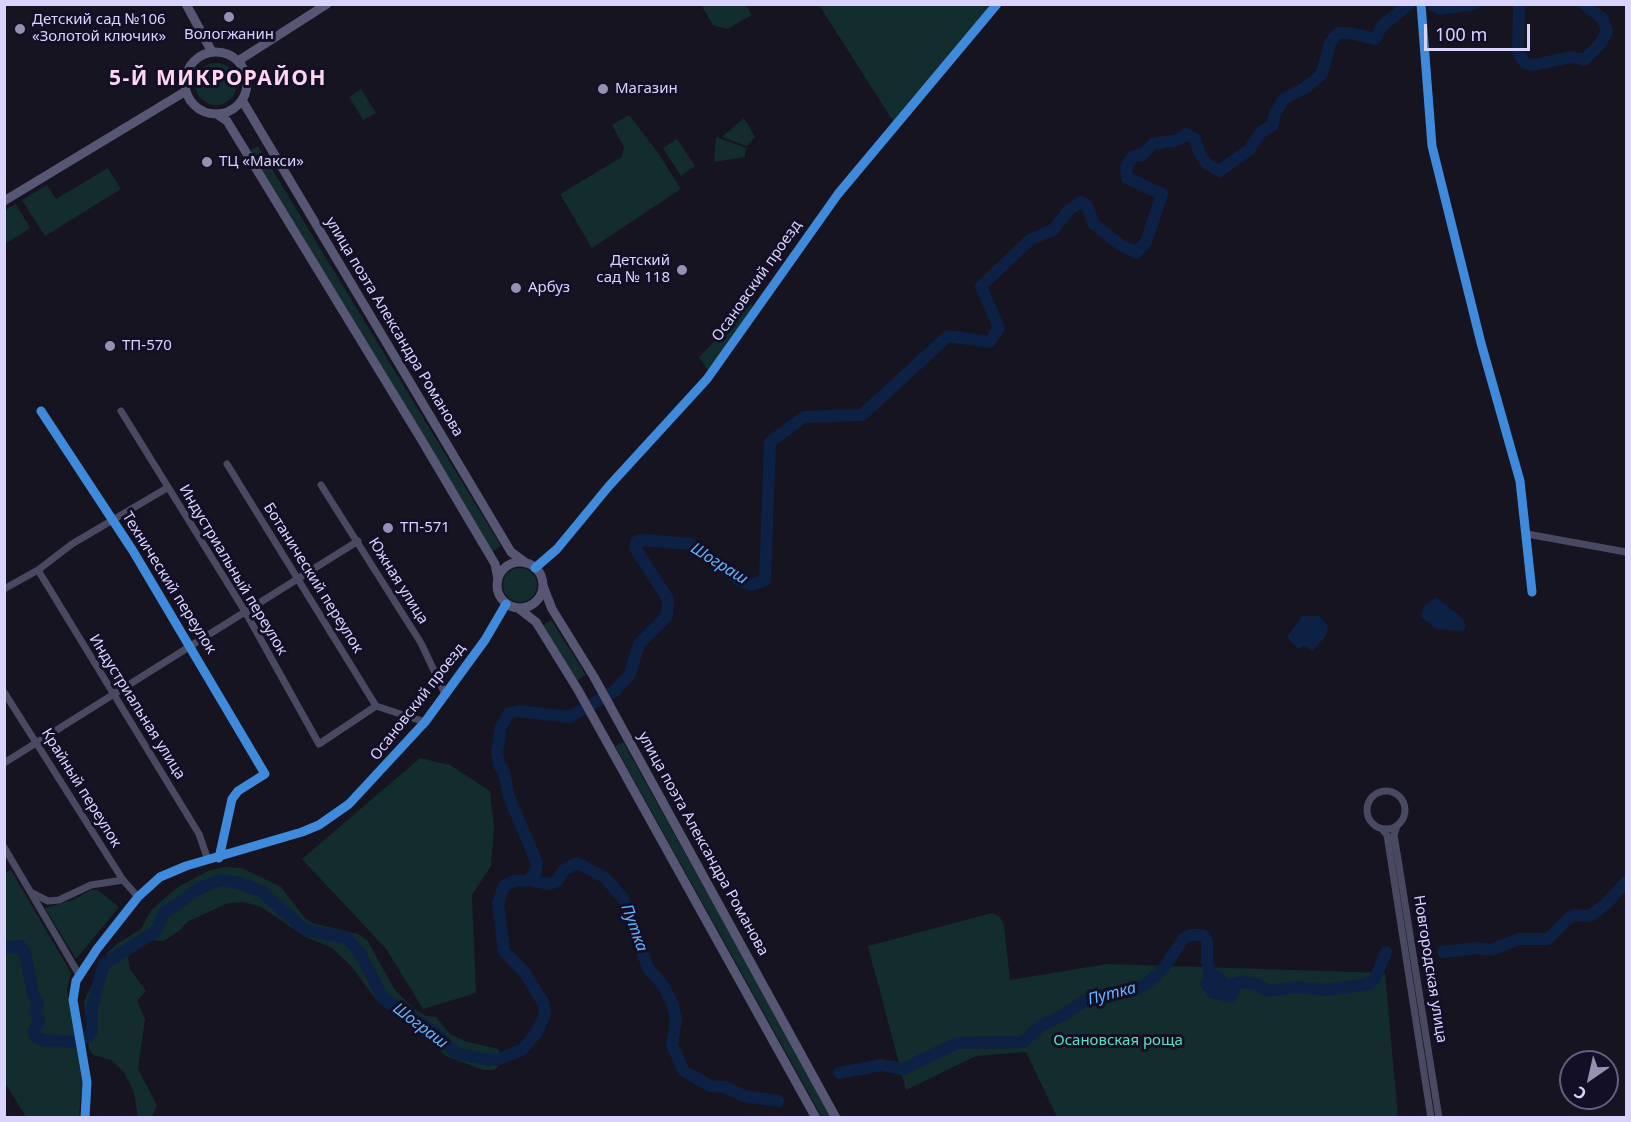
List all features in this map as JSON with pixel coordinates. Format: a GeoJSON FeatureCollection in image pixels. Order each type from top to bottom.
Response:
{"type":"FeatureCollection","features":[{"type":"Feature","properties":{"kind":"main road"},"geometry":{"type":"LineString","coordinates":[[186,4],[212,52]]}},
{"type":"Feature","properties":{"kind":"main road"},"geometry":{"type":"LineString","coordinates":[[238,61],[327,4]]}},
{"type":"Feature","properties":{"kind":"main road"},"geometry":{"type":"LineString","coordinates":[[217,114],[234,108],[242,100],[247,80],[238,61],[224,53],[212,52],[200,56],[190,65],[186,77],[186,91],[197,107],[226,120],[495,564],[498,593],[506,604],[518,608],[536,622],[578,690],[816,1118]]}},
{"type":"Feature","properties":{"kind":"main road"},"geometry":{"type":"LineString","coordinates":[[4,201],[186,91]]}},
{"type":"Feature","properties":{"kind":"main road","name":"улица поэта Александра Романова"},"geometry":{"type":"LineString","coordinates":[[242,100],[511,552],[531,566]]}},
{"type":"Feature","properties":{"kind":"main road"},"geometry":{"type":"LineString","coordinates":[[498,579],[510,564],[531,566],[540,574],[543,586],[537,601],[530,606],[518,608]]}},
{"type":"Feature","properties":{"kind":"main road","name":"улица поэта Александра Романова"},"geometry":{"type":"LineString","coordinates":[[543,586],[552,609],[627,736],[836,1118]]}},
{"type":"Feature","properties":{"kind":"street","name":"Осановский проезд"},"geometry":{"type":"LineString","coordinates":[[531,566],[557,549],[609,486],[707,379],[838,194],[997,4]]}},
{"type":"Feature","properties":{"kind":"street"},"geometry":{"type":"LineString","coordinates":[[1420,4],[1432,146],[1481,344],[1520,481],[1532,592]]}},
{"type":"Feature","properties":{"kind":"street","name":"Технический переулок"},"geometry":{"type":"LineString","coordinates":[[41,411],[114,521],[192,648],[265,774],[238,791],[232,799],[219,858]]}},
{"type":"Feature","properties":{"kind":"street","name":"Индустриальный переулок"},"geometry":{"type":"LineString","coordinates":[[121,411],[246,613],[319,744],[376,706]]}},
{"type":"Feature","properties":{"kind":"street","name":"Ботанический переулок"},"geometry":{"type":"LineString","coordinates":[[227,464],[376,706]]}},
{"type":"Feature","properties":{"kind":"street","name":"Южная улица"},"geometry":{"type":"LineString","coordinates":[[321,485],[421,643],[445,694]]}},
{"type":"Feature","properties":{"kind":"street"},"geometry":{"type":"LineString","coordinates":[[4,589],[38,570],[72,544],[167,488]]}},
{"type":"Feature","properties":{"kind":"street"},"geometry":{"type":"LineString","coordinates":[[1527,534],[1626,552]]}},
{"type":"Feature","properties":{"kind":"street"},"geometry":{"type":"LineString","coordinates":[[4,763],[112,694],[192,648],[358,541]]}},
{"type":"Feature","properties":{"kind":"street","name":"Индустриальная улица"},"geometry":{"type":"LineString","coordinates":[[38,570],[199,834],[208,860]]}},
{"type":"Feature","properties":{"kind":"street","name":"Осановский проезд"},"geometry":{"type":"LineString","coordinates":[[78,973],[138,897],[160,877],[208,860],[285,839],[319,825],[349,804],[425,722],[485,640],[506,604]]}},
{"type":"Feature","properties":{"kind":"street","name":"Крайный переулок"},"geometry":{"type":"LineString","coordinates":[[4,692],[123,880],[138,897]]}},
{"type":"Feature","properties":{"kind":"street"},"geometry":{"type":"LineString","coordinates":[[376,706],[425,722]]}},
{"type":"Feature","properties":{"kind":"street"},"geometry":{"type":"LineString","coordinates":[[1384,791],[1395,794],[1403,802],[1404,814],[1397,826],[1382,829],[1371,822],[1367,809],[1373,796],[1384,791]]}},
{"type":"Feature","properties":{"kind":"street","name":"Новгородская улица"},"geometry":{"type":"LineString","coordinates":[[1397,826],[1396,847],[1439,1118]]}},
{"type":"Feature","properties":{"kind":"street","name":"Новгородская улица"},"geometry":{"type":"LineString","coordinates":[[1382,829],[1387,835],[1431,1118]]}},
{"type":"Feature","properties":{"kind":"street"},"geometry":{"type":"LineString","coordinates":[[4,847],[78,973],[74,990],[80,1048],[87,1082],[85,1118]]}},
{"type":"Feature","properties":{"kind":"street"},"geometry":{"type":"LineString","coordinates":[[30,892],[48,901],[58,900],[91,885],[123,880]]}},
{"type":"Feature","properties":{"kind":"green space"},"geometry":{"type":"Polygon","coordinates":[[[701,5],[746,5],[752,15],[727,29],[713,25],[701,5]]]}},
{"type":"Feature","properties":{"kind":"green space"},"geometry":{"type":"Polygon","coordinates":[[[819,5],[991,5],[893,121],[819,5]]]}},
{"type":"Feature","properties":{"kind":"green space"},"geometry":{"type":"Polygon","coordinates":[[[216,63],[224,64],[231,69],[236,76],[236,92],[231,99],[224,104],[216,105],[208,104],[201,99],[196,92],[195,84],[196,76],[201,69],[208,64],[216,63]]]}},
{"type":"Feature","properties":{"kind":"green space"},"geometry":{"type":"Polygon","coordinates":[[[361,89],[376,113],[363,120],[349,97],[361,89]]]}},
{"type":"Feature","properties":{"kind":"green space"},"geometry":{"type":"Polygon","coordinates":[[[629,115],[656,150],[681,189],[592,248],[560,194],[622,157],[624,147],[612,125],[629,115]]]}},
{"type":"Feature","properties":{"kind":"green space"},"geometry":{"type":"Polygon","coordinates":[[[744,118],[755,137],[747,146],[722,137],[744,118]]]}},
{"type":"Feature","properties":{"kind":"green space"},"geometry":{"type":"Polygon","coordinates":[[[716,137],[746,148],[745,157],[714,162],[716,137]]]}},
{"type":"Feature","properties":{"kind":"green space"},"geometry":{"type":"Polygon","coordinates":[[[677,139],[695,166],[681,176],[663,148],[677,139]]]}},
{"type":"Feature","properties":{"kind":"green space"},"geometry":{"type":"Polygon","coordinates":[[[258,146],[501,546],[492,552],[249,151],[258,146]]]}},
{"type":"Feature","properties":{"kind":"green space"},"geometry":{"type":"Polygon","coordinates":[[[108,168],[121,189],[45,236],[22,200],[47,185],[56,199],[108,168]]]}},
{"type":"Feature","properties":{"kind":"green space"},"geometry":{"type":"Polygon","coordinates":[[[16,204],[30,228],[5,244],[5,210],[16,204]]]}},
{"type":"Feature","properties":{"kind":"green space"},"geometry":{"type":"Polygon","coordinates":[[[751,304],[754,309],[708,371],[699,357],[751,304]]]}},
{"type":"Feature","properties":{"kind":"green space"},"geometry":{"type":"Polygon","coordinates":[[[520,568],[532,573],[537,585],[532,597],[520,602],[508,597],[503,585],[508,573],[520,568]]]}},
{"type":"Feature","properties":{"kind":"green space"},"geometry":{"type":"Polygon","coordinates":[[[551,620],[586,675],[577,680],[543,625],[551,620]]]}},
{"type":"Feature","properties":{"kind":"green space"},"geometry":{"type":"Polygon","coordinates":[[[623,742],[832,1117],[822,1117],[615,746],[623,742]]]}},
{"type":"Feature","properties":{"kind":"green space"},"geometry":{"type":"Polygon","coordinates":[[[420,758],[450,765],[490,791],[494,825],[491,866],[472,895],[476,993],[423,1009],[387,950],[302,859],[420,758]]]}},
{"type":"Feature","properties":{"kind":"green space"},"geometry":{"type":"Polygon","coordinates":[[[224,867],[242,868],[281,887],[304,917],[312,923],[358,934],[367,940],[395,990],[414,1009],[426,1016],[436,1017],[450,1034],[465,1041],[498,1049],[501,1055],[498,1067],[494,1070],[483,1070],[446,1056],[377,1001],[351,966],[332,948],[304,936],[261,907],[244,902],[228,903],[187,922],[164,941],[148,940],[128,957],[130,969],[146,991],[137,1001],[145,1019],[138,1069],[157,1105],[152,1117],[138,1117],[134,1092],[124,1072],[111,1060],[93,1055],[89,1049],[84,1001],[108,952],[141,929],[151,910],[178,887],[208,871],[224,867]]]}},
{"type":"Feature","properties":{"kind":"green space"},"geometry":{"type":"Polygon","coordinates":[[[11,870],[71,973],[67,989],[82,1082],[79,1117],[26,1117],[5,1083],[4,874],[11,870]]]}},
{"type":"Feature","properties":{"kind":"green space"},"geometry":{"type":"Polygon","coordinates":[[[91,890],[98,890],[119,907],[76,959],[45,908],[73,900],[91,890]]]}},
{"type":"Feature","properties":{"kind":"green space","name":"Осановская роща"},"geometry":{"type":"Polygon","coordinates":[[[992,913],[1000,917],[1004,926],[1010,980],[1107,964],[1385,973],[1398,1117],[1057,1117],[1026,1052],[976,1056],[906,1090],[868,946],[992,913]]]}},
{"type":"Feature","properties":{"kind":"water"},"geometry":{"type":"Polygon","coordinates":[[[1436,597],[1463,619],[1466,626],[1463,631],[1437,629],[1421,617],[1423,607],[1436,597]]]}},
{"type":"Feature","properties":{"kind":"water"},"geometry":{"type":"Polygon","coordinates":[[[1302,616],[1319,616],[1328,626],[1326,636],[1312,651],[1304,646],[1298,649],[1287,637],[1302,616]]]}},
{"type":"Feature","properties":{"kind":"water"},"geometry":{"type":"Polygon","coordinates":[[[1213,968],[1220,971],[1240,991],[1236,1000],[1230,1003],[1208,997],[1200,984],[1207,972],[1213,968]]]}},
{"type":"Feature","properties":{"kind":"waterway","name":"Шограш"},"geometry":{"type":"LineString","coordinates":[[4,948],[20,946],[25,953],[33,994],[38,1003],[35,1010],[39,1021],[34,1031],[35,1036],[43,1040],[73,1042],[89,1036],[92,1031],[92,1007],[104,964],[155,932],[164,913],[202,887],[222,880],[261,891],[305,930],[347,938],[361,955],[383,998],[434,1032],[456,1053],[489,1060],[499,1059],[522,1050],[537,1032],[545,1014],[544,1004],[525,973],[504,951],[498,904],[504,886],[514,881],[529,880],[536,871],[537,863],[509,797],[504,772],[499,765],[497,752],[501,727],[509,713],[518,711],[569,717],[615,691],[630,674],[639,644],[667,616],[668,599],[635,548],[636,542],[642,540],[691,544],[740,581],[752,585],[765,580],[770,442],[804,417],[862,415],[948,336],[990,342],[999,328],[981,286],[1031,239],[1053,230],[1070,209],[1081,202],[1087,206],[1094,224],[1119,244],[1136,253],[1146,242],[1162,194],[1127,178],[1126,168],[1133,156],[1142,155],[1153,144],[1178,140],[1186,134],[1195,139],[1206,163],[1219,171],[1249,150],[1261,132],[1273,125],[1275,113],[1284,99],[1305,88],[1322,74],[1330,43],[1338,33],[1375,39],[1382,26],[1409,4]]}},
{"type":"Feature","properties":{"kind":"waterway","name":"Шограш"},"geometry":{"type":"LineString","coordinates":[[1432,4],[1440,9],[1474,4]]}},
{"type":"Feature","properties":{"kind":"waterway","name":"Шограш"},"geometry":{"type":"LineString","coordinates":[[1519,4],[1518,52],[1525,63],[1533,65],[1571,57],[1584,60],[1600,44],[1607,32],[1603,19],[1584,4]]}},
{"type":"Feature","properties":{"kind":"waterway","name":"Путка"},"geometry":{"type":"LineString","coordinates":[[529,880],[548,884],[556,882],[564,870],[577,863],[604,877],[623,898],[648,968],[663,985],[673,1005],[676,1020],[672,1045],[684,1071],[710,1086],[725,1087],[744,1096],[778,1101]]}},
{"type":"Feature","properties":{"kind":"waterway","name":"Путка"},"geometry":{"type":"LineString","coordinates":[[1443,952],[1477,948],[1492,950],[1518,939],[1548,939],[1569,918],[1575,915],[1590,916],[1606,904],[1626,882]]}},
{"type":"Feature","properties":{"kind":"waterway","name":"Путка"},"geometry":{"type":"LineString","coordinates":[[839,1073],[881,1065],[903,1069],[957,1043],[1023,1042],[1042,1025],[1062,1016],[1087,999],[1110,993],[1132,991],[1146,984],[1163,969],[1183,939],[1190,935],[1203,935],[1207,941],[1207,962],[1210,969],[1208,983],[1213,988],[1241,982],[1256,984],[1268,991],[1297,987],[1326,990],[1369,984],[1375,978],[1386,952]]}},
{"type":"Feature","properties":{"kind":"cycle path"},"geometry":{"type":"LineString","coordinates":[[535,568],[557,549],[609,486],[707,379],[838,194],[997,4]]}},
{"type":"Feature","properties":{"kind":"cycle path"},"geometry":{"type":"LineString","coordinates":[[1421,4],[1432,146],[1481,343],[1520,481],[1532,592]]}},
{"type":"Feature","properties":{"kind":"cycle path"},"geometry":{"type":"LineString","coordinates":[[41,411],[133,551],[265,774],[238,791],[232,799],[219,858]]}},
{"type":"Feature","properties":{"kind":"cycle path"},"geometry":{"type":"LineString","coordinates":[[85,1118],[87,1082],[73,1000],[76,981],[97,949],[138,897],[160,877],[186,866],[302,832],[319,825],[349,804],[425,722],[485,640],[506,604]]}},
{"type":"Feature","properties":{"kind":"place","name":"Вологжанин"},"geometry":{"type":"Point","coordinates":[229,17]}},
{"type":"Feature","properties":{"kind":"place","name":"Детский сад №106 «Золотой ключик»"},"geometry":{"type":"Point","coordinates":[20,29]}},
{"type":"Feature","properties":{"kind":"place","name":"Магазин"},"geometry":{"type":"Point","coordinates":[603,89]}},
{"type":"Feature","properties":{"kind":"place","name":"ТЦ «Макси»"},"geometry":{"type":"Point","coordinates":[207,162]}},
{"type":"Feature","properties":{"kind":"place","name":"Детский сад № 118"},"geometry":{"type":"Point","coordinates":[682,270]}},
{"type":"Feature","properties":{"kind":"place","name":"Арбуз"},"geometry":{"type":"Point","coordinates":[516,288]}},
{"type":"Feature","properties":{"kind":"place","name":"ТП-570"},"geometry":{"type":"Point","coordinates":[110,346]}},
{"type":"Feature","properties":{"kind":"place","name":"ТП-571"},"geometry":{"type":"Point","coordinates":[388,528]}},
{"type":"Feature","properties":{"kind":"district","name":"5-Й МИКРОРАЙОН"},"geometry":{"type":"Point","coordinates":[218,79]}}]}
